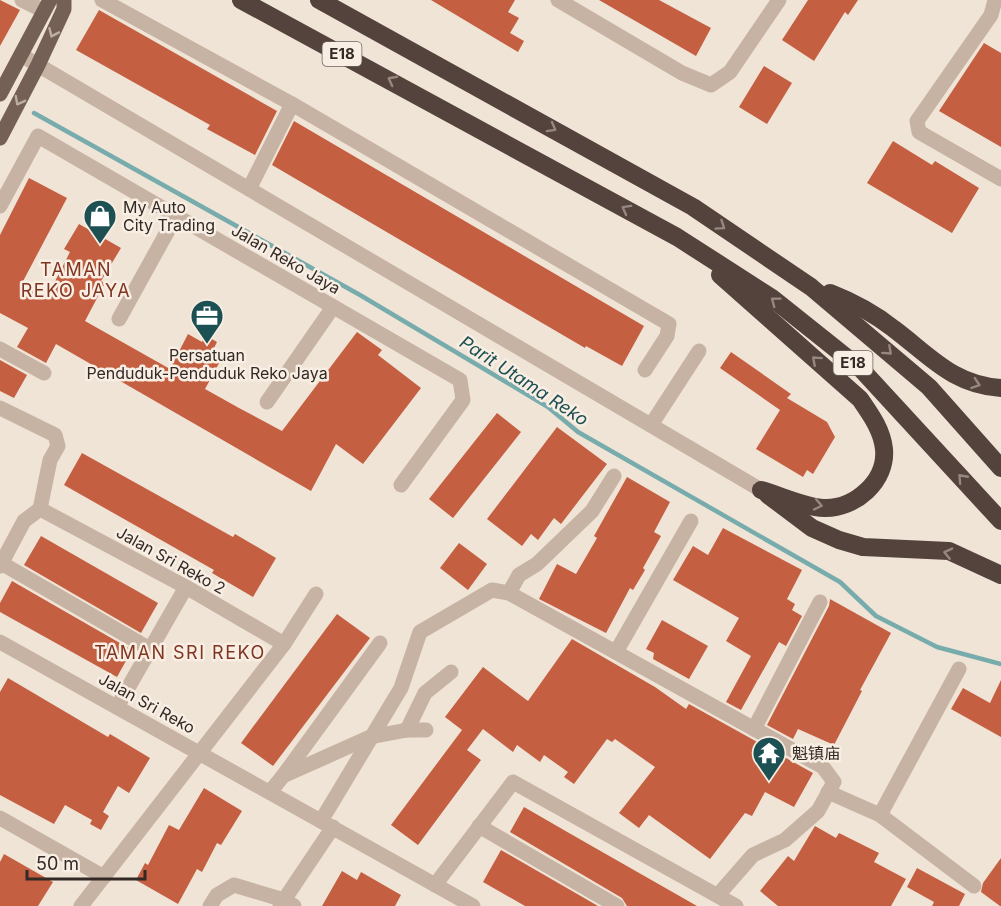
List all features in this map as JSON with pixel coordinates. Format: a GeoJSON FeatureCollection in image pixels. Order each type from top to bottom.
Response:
{"type":"FeatureCollection","features":[{"type":"Feature","properties":{"kind":"highway","name":"E18"},"geometry":{"type":"LineString","coordinates":[[241,0],[444,108],[677,237],[772,298],[861,369],[1001,521]]}},
{"type":"Feature","properties":{"kind":"highway","name":"E18"},"geometry":{"type":"LineString","coordinates":[[319,0],[693,207],[811,286],[929,387],[1001,468]]}},
{"type":"Feature","properties":{"kind":"highway"},"geometry":{"type":"LineString","coordinates":[[677,237],[860,399],[877,423],[884,450],[879,474],[863,495],[847,505],[823,508],[761,490]]}},
{"type":"Feature","properties":{"kind":"highway"},"geometry":{"type":"LineString","coordinates":[[811,286],[844,299],[870,313],[952,374],[980,387],[1001,388]]}},
{"type":"Feature","properties":{"kind":"highway"},"geometry":{"type":"LineString","coordinates":[[761,490],[812,528],[839,540],[863,547],[949,551],[1001,575]]}},
{"type":"Feature","properties":{"kind":"main road"},"geometry":{"type":"LineString","coordinates":[[0,138],[64,9],[64,0]]}},
{"type":"Feature","properties":{"kind":"main road"},"geometry":{"type":"LineString","coordinates":[[0,94],[47,5]]}},
{"type":"Feature","properties":{"kind":"street"},"geometry":{"type":"LineString","coordinates":[[22,0],[47,5]]}},
{"type":"Feature","properties":{"kind":"street"},"geometry":{"type":"LineString","coordinates":[[102,0],[292,104],[669,324],[668,336],[645,370]]}},
{"type":"Feature","properties":{"kind":"street"},"geometry":{"type":"LineString","coordinates":[[558,0],[682,74],[711,85],[730,72],[779,0]]}},
{"type":"Feature","properties":{"kind":"street"},"geometry":{"type":"LineString","coordinates":[[995,0],[996,18],[917,121],[919,132],[1001,179]]}},
{"type":"Feature","properties":{"kind":"street"},"geometry":{"type":"LineString","coordinates":[[21,55],[761,490]]}},
{"type":"Feature","properties":{"kind":"street"},"geometry":{"type":"LineString","coordinates":[[249,189],[292,104]]}},
{"type":"Feature","properties":{"kind":"street","name":"Jalan Reko Jaya"},"geometry":{"type":"LineString","coordinates":[[0,206],[38,136],[460,380],[464,400],[401,485]]}},
{"type":"Feature","properties":{"kind":"street"},"geometry":{"type":"LineString","coordinates":[[119,319],[176,216]]}},
{"type":"Feature","properties":{"kind":"street"},"geometry":{"type":"LineString","coordinates":[[267,402],[333,307]]}},
{"type":"Feature","properties":{"kind":"street"},"geometry":{"type":"LineString","coordinates":[[0,349],[44,373]]}},
{"type":"Feature","properties":{"kind":"street"},"geometry":{"type":"LineString","coordinates":[[651,425],[699,351]]}},
{"type":"Feature","properties":{"kind":"street"},"geometry":{"type":"LineString","coordinates":[[0,408],[55,435],[58,446],[50,460],[40,509],[24,521],[1,565],[150,649]]}},
{"type":"Feature","properties":{"kind":"street"},"geometry":{"type":"LineString","coordinates":[[509,593],[519,575],[537,564],[592,511],[614,476]]}},
{"type":"Feature","properties":{"kind":"street","name":"Jalan Sri Reko 2"},"geometry":{"type":"LineString","coordinates":[[40,509],[186,587],[284,644]]}},
{"type":"Feature","properties":{"kind":"street"},"geometry":{"type":"LineString","coordinates":[[616,652],[691,521]]}},
{"type":"Feature","properties":{"kind":"street"},"geometry":{"type":"LineString","coordinates":[[117,707],[186,587]]}},
{"type":"Feature","properties":{"kind":"street"},"geometry":{"type":"LineString","coordinates":[[210,906],[217,895],[234,885],[286,904],[370,737],[401,688],[420,632],[492,590],[509,593],[823,767],[834,782],[818,811],[785,840],[753,855],[718,896]]}},
{"type":"Feature","properties":{"kind":"street","name":"Jalan Sri Reko"},"geometry":{"type":"LineString","coordinates":[[0,642],[199,753],[284,644],[316,594]]}},
{"type":"Feature","properties":{"kind":"street"},"geometry":{"type":"LineString","coordinates":[[754,729],[820,602]]}},
{"type":"Feature","properties":{"kind":"street"},"geometry":{"type":"LineString","coordinates":[[270,792],[380,643]]}},
{"type":"Feature","properties":{"kind":"street"},"geometry":{"type":"LineString","coordinates":[[880,815],[959,669]]}},
{"type":"Feature","properties":{"kind":"street"},"geometry":{"type":"LineString","coordinates":[[407,730],[425,693],[451,672]]}},
{"type":"Feature","properties":{"kind":"street"},"geometry":{"type":"LineString","coordinates":[[283,776],[370,737],[407,730],[426,730]]}},
{"type":"Feature","properties":{"kind":"street"},"geometry":{"type":"LineString","coordinates":[[81,906],[199,753],[473,906]]}},
{"type":"Feature","properties":{"kind":"street"},"geometry":{"type":"LineString","coordinates":[[435,885],[513,782],[736,906]]}},
{"type":"Feature","properties":{"kind":"street"},"geometry":{"type":"LineString","coordinates":[[828,792],[880,815],[974,886]]}},
{"type":"Feature","properties":{"kind":"street"},"geometry":{"type":"LineString","coordinates":[[0,818],[104,877]]}},
{"type":"Feature","properties":{"kind":"street"},"geometry":{"type":"LineString","coordinates":[[479,826],[617,906]]}},
{"type":"Feature","properties":{"kind":"building"},"geometry":{"type":"Polygon","coordinates":[[[0,0],[20,10],[0,46],[0,0]]]}},
{"type":"Feature","properties":{"kind":"building"},"geometry":{"type":"Polygon","coordinates":[[[431,0],[515,0],[508,12],[519,18],[510,33],[524,41],[518,52],[431,0]]]}},
{"type":"Feature","properties":{"kind":"building"},"geometry":{"type":"Polygon","coordinates":[[[599,0],[659,0],[711,28],[696,56],[599,0]]]}},
{"type":"Feature","properties":{"kind":"building"},"geometry":{"type":"Polygon","coordinates":[[[808,0],[858,0],[848,15],[845,12],[814,61],[782,40],[808,0]]]}},
{"type":"Feature","properties":{"kind":"building"},"geometry":{"type":"Polygon","coordinates":[[[99,10],[277,111],[255,155],[207,129],[210,125],[76,50],[99,10]]]}},
{"type":"Feature","properties":{"kind":"building"},"geometry":{"type":"Polygon","coordinates":[[[984,43],[1001,53],[1001,147],[939,111],[984,43]]]}},
{"type":"Feature","properties":{"kind":"building"},"geometry":{"type":"Polygon","coordinates":[[[764,66],[792,83],[767,124],[739,107],[764,66]]]}},
{"type":"Feature","properties":{"kind":"building"},"geometry":{"type":"Polygon","coordinates":[[[294,121],[644,326],[622,366],[586,346],[585,348],[272,165],[294,121]]]}},
{"type":"Feature","properties":{"kind":"building"},"geometry":{"type":"Polygon","coordinates":[[[893,141],[932,165],[935,161],[979,188],[952,233],[867,183],[893,141]]]}},
{"type":"Feature","properties":{"kind":"building"},"geometry":{"type":"Polygon","coordinates":[[[29,178],[67,198],[21,285],[46,299],[70,252],[64,249],[79,224],[121,248],[101,281],[105,283],[85,321],[170,369],[188,334],[202,342],[205,335],[217,342],[214,348],[224,354],[205,389],[239,408],[282,431],[357,332],[382,350],[378,355],[421,388],[363,464],[336,444],[311,491],[56,344],[46,363],[17,347],[28,328],[0,313],[0,235],[29,178]]]}},
{"type":"Feature","properties":{"kind":"building"},"geometry":{"type":"Polygon","coordinates":[[[731,352],[791,394],[787,398],[827,422],[835,437],[813,474],[807,470],[803,477],[756,449],[780,410],[720,368],[731,352]]]}},
{"type":"Feature","properties":{"kind":"building"},"geometry":{"type":"Polygon","coordinates":[[[0,360],[27,375],[14,398],[0,391],[0,360]]]}},
{"type":"Feature","properties":{"kind":"building"},"geometry":{"type":"Polygon","coordinates":[[[497,413],[521,432],[453,518],[429,499],[497,413]]]}},
{"type":"Feature","properties":{"kind":"building"},"geometry":{"type":"Polygon","coordinates":[[[557,427],[607,464],[561,524],[554,518],[538,540],[531,534],[522,546],[487,519],[557,427]]]}},
{"type":"Feature","properties":{"kind":"building"},"geometry":{"type":"Polygon","coordinates":[[[82,453],[233,537],[235,534],[276,558],[253,597],[212,573],[214,570],[64,485],[82,453]]]}},
{"type":"Feature","properties":{"kind":"building"},"geometry":{"type":"Polygon","coordinates":[[[627,477],[670,502],[654,532],[661,536],[643,568],[645,570],[633,590],[630,588],[606,633],[539,599],[557,564],[576,574],[597,538],[594,536],[627,477]]]}},
{"type":"Feature","properties":{"kind":"building"},"geometry":{"type":"Polygon","coordinates":[[[723,528],[802,570],[787,599],[795,604],[792,610],[802,616],[786,646],[779,642],[741,710],[726,702],[751,656],[726,641],[739,618],[673,580],[693,546],[708,555],[723,528]]]}},
{"type":"Feature","properties":{"kind":"building"},"geometry":{"type":"Polygon","coordinates":[[[41,536],[158,603],[141,633],[24,565],[41,536]]]}},
{"type":"Feature","properties":{"kind":"building"},"geometry":{"type":"Polygon","coordinates":[[[459,543],[487,564],[468,590],[440,568],[459,543]]]}},
{"type":"Feature","properties":{"kind":"building"},"geometry":{"type":"Polygon","coordinates":[[[12,581],[132,650],[117,677],[0,612],[0,603],[12,581]]]}},
{"type":"Feature","properties":{"kind":"building"},"geometry":{"type":"Polygon","coordinates":[[[830,599],[891,633],[834,745],[798,729],[793,739],[767,725],[829,606],[830,599]]]}},
{"type":"Feature","properties":{"kind":"building"},"geometry":{"type":"Polygon","coordinates":[[[337,614],[370,638],[273,766],[241,743],[337,614]]]}},
{"type":"Feature","properties":{"kind":"building"},"geometry":{"type":"Polygon","coordinates":[[[662,620],[708,646],[689,679],[653,659],[654,653],[646,649],[662,620]]]}},
{"type":"Feature","properties":{"kind":"building"},"geometry":{"type":"Polygon","coordinates":[[[572,639],[655,687],[686,709],[689,704],[813,773],[794,807],[765,792],[752,816],[745,813],[710,859],[649,815],[639,828],[619,813],[655,767],[615,739],[612,742],[607,739],[574,784],[564,777],[568,772],[544,755],[540,762],[517,745],[513,752],[483,729],[467,750],[481,760],[418,845],[391,825],[462,730],[445,717],[483,667],[528,701],[572,639]]]}},
{"type":"Feature","properties":{"kind":"building"},"geometry":{"type":"Polygon","coordinates":[[[8,678],[108,737],[110,734],[150,758],[129,793],[118,786],[103,812],[109,816],[101,830],[90,824],[92,820],[65,805],[54,824],[0,795],[0,692],[8,678]]]}},
{"type":"Feature","properties":{"kind":"building"},"geometry":{"type":"Polygon","coordinates":[[[1001,680],[1001,737],[951,709],[963,688],[990,703],[1001,680]]]}},
{"type":"Feature","properties":{"kind":"building"},"geometry":{"type":"Polygon","coordinates":[[[204,788],[242,811],[221,845],[217,843],[202,872],[197,869],[178,904],[136,880],[145,863],[148,865],[169,825],[179,830],[204,788]]]}},
{"type":"Feature","properties":{"kind":"building"},"geometry":{"type":"Polygon","coordinates":[[[524,807],[697,906],[627,906],[622,898],[510,832],[524,807]]]}},
{"type":"Feature","properties":{"kind":"building"},"geometry":{"type":"Polygon","coordinates":[[[815,826],[836,838],[839,833],[879,853],[874,862],[906,879],[891,906],[778,906],[760,891],[788,856],[794,861],[815,826]]]}},
{"type":"Feature","properties":{"kind":"building"},"geometry":{"type":"Polygon","coordinates":[[[501,850],[598,906],[525,906],[483,882],[501,850]]]}},
{"type":"Feature","properties":{"kind":"building"},"geometry":{"type":"Polygon","coordinates":[[[4,854],[53,882],[38,906],[0,906],[0,862],[4,854]]]}},
{"type":"Feature","properties":{"kind":"building"},"geometry":{"type":"Polygon","coordinates":[[[1001,858],[1000,906],[981,892],[983,883],[1001,858]]]}},
{"type":"Feature","properties":{"kind":"building"},"geometry":{"type":"Polygon","coordinates":[[[917,868],[965,894],[959,906],[932,906],[934,902],[907,887],[917,868]]]}},
{"type":"Feature","properties":{"kind":"building"},"geometry":{"type":"Polygon","coordinates":[[[342,871],[357,880],[361,872],[401,895],[395,906],[322,906],[342,871]]]}},
{"type":"Feature","properties":{"kind":"waterway","name":"Parit Utama Reko"},"geometry":{"type":"LineString","coordinates":[[34,113],[360,295],[548,407],[578,432],[840,582],[876,616],[937,647],[1001,664]]}},
{"type":"Feature","properties":{"kind":"place","name":"My Auto City Trading"},"geometry":{"type":"Point","coordinates":[100,245]}},
{"type":"Feature","properties":{"kind":"place","name":"Persatuan Penduduk-Penduduk Reko Jaya"},"geometry":{"type":"Point","coordinates":[207,345]}},
{"type":"Feature","properties":{"kind":"place","name":"魁镇庙"},"geometry":{"type":"Point","coordinates":[769,782]}},
{"type":"Feature","properties":{"kind":"district","name":"TAMAN REKO JAYA"},"geometry":{"type":"Point","coordinates":[76,280]}},
{"type":"Feature","properties":{"kind":"district","name":"TAMAN SRI REKO"},"geometry":{"type":"Point","coordinates":[180,653]}}]}
